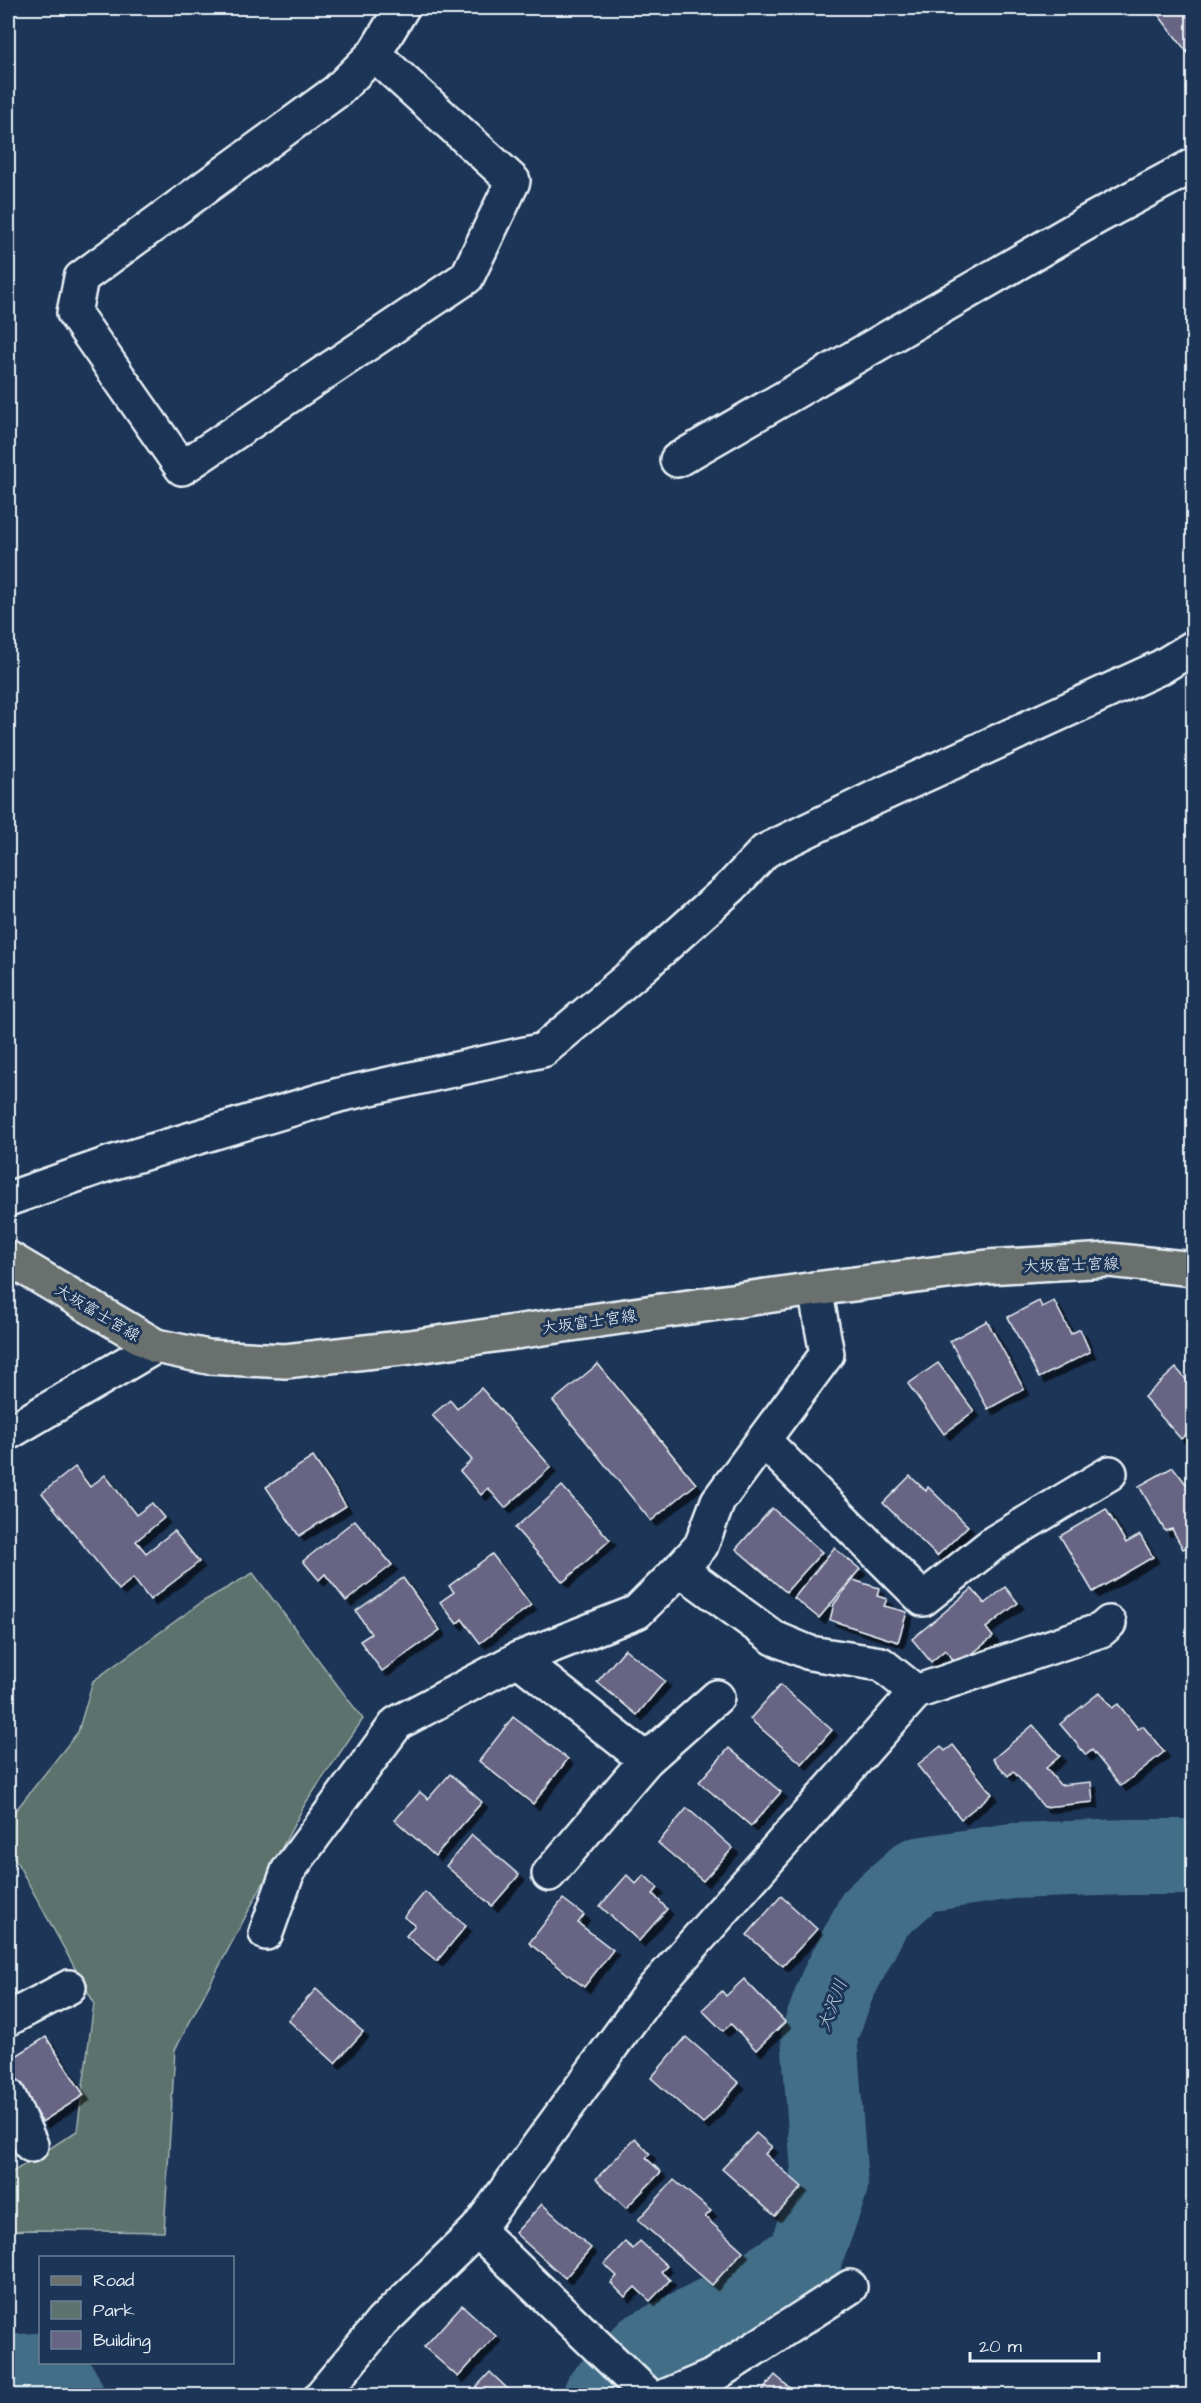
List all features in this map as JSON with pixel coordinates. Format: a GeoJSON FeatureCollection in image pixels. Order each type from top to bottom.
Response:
{"type":"FeatureCollection","features":[{"type":"Feature","properties":{"kind":"main road","name":"大坂富士宮線"},"geometry":{"type":"LineString","coordinates":[[8,1258],[156,1347],[208,1358],[285,1361],[410,1347],[815,1289],[987,1267],[1109,1260],[1194,1269]]}},
{"type":"Feature","properties":{"kind":"street"},"geometry":{"type":"LineString","coordinates":[[374,54],[513,181],[467,277],[182,468],[74,314],[81,278],[337,91],[374,54],[402,8]]}},
{"type":"Feature","properties":{"kind":"street"},"geometry":{"type":"LineString","coordinates":[[677,460],[1095,218],[1194,165]]}},
{"type":"Feature","properties":{"kind":"street"},"geometry":{"type":"LineString","coordinates":[[8,1199],[111,1163],[339,1095],[543,1050],[643,966],[732,885],[765,851],[872,799],[1161,667],[1194,647]]}},
{"type":"Feature","properties":{"kind":"street"},"geometry":{"type":"LineString","coordinates":[[266,1933],[288,1871],[397,1724],[518,1659],[637,1612],[701,1546],[718,1501],[828,1354],[815,1289]]}},
{"type":"Feature","properties":{"kind":"street"},"geometry":{"type":"LineString","coordinates":[[8,1433],[156,1347]]}},
{"type":"Feature","properties":{"kind":"street"},"geometry":{"type":"LineString","coordinates":[[764,1441],[923,1599],[995,1542],[1110,1473]]}},
{"type":"Feature","properties":{"kind":"street"},"geometry":{"type":"LineString","coordinates":[[680,1569],[774,1638],[810,1653],[881,1664],[916,1692]]}},
{"type":"Feature","properties":{"kind":"street"},"geometry":{"type":"LineString","coordinates":[[321,2396],[382,2322],[477,2230],[651,1992],[916,1692],[1101,1630],[1109,1623]]}},
{"type":"Feature","properties":{"kind":"street"},"geometry":{"type":"LineString","coordinates":[[518,1659],[646,1760]]}},
{"type":"Feature","properties":{"kind":"street"},"geometry":{"type":"LineString","coordinates":[[549,1874],[646,1760],[717,1697]]}},
{"type":"Feature","properties":{"kind":"street"},"geometry":{"type":"LineString","coordinates":[[8,2019],[69,1987]]}},
{"type":"Feature","properties":{"kind":"street"},"geometry":{"type":"LineString","coordinates":[[8,2095],[31,2145]]}},
{"type":"Feature","properties":{"kind":"street"},"geometry":{"type":"LineString","coordinates":[[477,2230],[604,2351],[653,2394],[711,2377],[850,2288]]}},
{"type":"Feature","properties":{"kind":"green space"},"geometry":{"type":"Polygon","coordinates":[[[253,1573],[363,1719],[305,1804],[175,2050],[164,2232],[8,2231],[8,2175],[77,2131],[94,2003],[8,1846],[8,1820],[78,1732],[93,1681],[202,1602],[253,1573]]]}},
{"type":"Feature","properties":{"kind":"green space"},"geometry":{"type":"Polygon","coordinates":[[[44,2382],[52,2395],[8,2395],[8,2383],[44,2382]]]}},
{"type":"Feature","properties":{"kind":"building"},"geometry":{"type":"Polygon","coordinates":[[[1153,8],[1194,8],[1194,61],[1153,8]]]}},
{"type":"Feature","properties":{"kind":"building"},"geometry":{"type":"Polygon","coordinates":[[[1039,1301],[1042,1307],[1054,1301],[1071,1334],[1080,1329],[1090,1352],[1039,1378],[1008,1317],[1039,1301]]]}},
{"type":"Feature","properties":{"kind":"building"},"geometry":{"type":"Polygon","coordinates":[[[987,1321],[1024,1389],[988,1409],[950,1341],[987,1321]]]}},
{"type":"Feature","properties":{"kind":"building"},"geometry":{"type":"Polygon","coordinates":[[[938,1363],[974,1411],[944,1434],[908,1384],[938,1363]]]}},
{"type":"Feature","properties":{"kind":"building"},"geometry":{"type":"Polygon","coordinates":[[[598,1364],[696,1484],[651,1521],[553,1401],[598,1364]]]}},
{"type":"Feature","properties":{"kind":"building"},"geometry":{"type":"Polygon","coordinates":[[[1176,1368],[1194,1388],[1194,1427],[1181,1439],[1144,1397],[1176,1368]]]}},
{"type":"Feature","properties":{"kind":"building"},"geometry":{"type":"Polygon","coordinates":[[[481,1388],[551,1467],[505,1508],[488,1488],[481,1495],[460,1471],[472,1460],[432,1415],[450,1400],[457,1409],[481,1388]]]}},
{"type":"Feature","properties":{"kind":"building"},"geometry":{"type":"Polygon","coordinates":[[[313,1457],[346,1506],[299,1536],[266,1487],[313,1457]]]}},
{"type":"Feature","properties":{"kind":"building"},"geometry":{"type":"Polygon","coordinates":[[[75,1467],[90,1487],[105,1475],[136,1515],[152,1503],[164,1518],[136,1541],[146,1553],[174,1531],[199,1562],[150,1600],[133,1578],[119,1590],[42,1493],[75,1467]]]}},
{"type":"Feature","properties":{"kind":"building"},"geometry":{"type":"Polygon","coordinates":[[[1173,1467],[1186,1484],[1190,1479],[1194,1485],[1194,1544],[1183,1549],[1172,1529],[1165,1531],[1139,1486],[1173,1467]]]}},
{"type":"Feature","properties":{"kind":"building"},"geometry":{"type":"Polygon","coordinates":[[[910,1476],[926,1491],[928,1487],[968,1526],[937,1556],[883,1503],[910,1476]]]}},
{"type":"Feature","properties":{"kind":"building"},"geometry":{"type":"Polygon","coordinates":[[[562,1486],[610,1540],[563,1582],[515,1528],[562,1486]]]}},
{"type":"Feature","properties":{"kind":"building"},"geometry":{"type":"Polygon","coordinates":[[[772,1508],[822,1552],[786,1592],[736,1549],[772,1508]]]}},
{"type":"Feature","properties":{"kind":"building"},"geometry":{"type":"Polygon","coordinates":[[[1106,1509],[1126,1543],[1140,1535],[1153,1557],[1093,1592],[1060,1536],[1106,1509]]]}},
{"type":"Feature","properties":{"kind":"building"},"geometry":{"type":"Polygon","coordinates":[[[355,1520],[392,1565],[346,1601],[325,1574],[319,1580],[303,1561],[355,1520]]]}},
{"type":"Feature","properties":{"kind":"building"},"geometry":{"type":"Polygon","coordinates":[[[834,1548],[860,1569],[819,1618],[794,1598],[834,1548]]]}},
{"type":"Feature","properties":{"kind":"building"},"geometry":{"type":"Polygon","coordinates":[[[492,1554],[531,1605],[480,1643],[462,1619],[457,1624],[440,1602],[454,1592],[449,1586],[492,1554]]]}},
{"type":"Feature","properties":{"kind":"building"},"geometry":{"type":"Polygon","coordinates":[[[403,1578],[440,1630],[382,1671],[360,1641],[371,1634],[356,1611],[403,1578]]]}},
{"type":"Feature","properties":{"kind":"building"},"geometry":{"type":"Polygon","coordinates":[[[853,1580],[879,1588],[877,1596],[887,1599],[884,1606],[907,1612],[898,1642],[830,1620],[834,1604],[853,1580]]]}},
{"type":"Feature","properties":{"kind":"building"},"geometry":{"type":"Polygon","coordinates":[[[1005,1587],[1018,1603],[986,1628],[993,1637],[958,1665],[945,1650],[931,1662],[912,1639],[972,1589],[985,1604],[1005,1587]]]}},
{"type":"Feature","properties":{"kind":"building"},"geometry":{"type":"Polygon","coordinates":[[[625,1649],[665,1681],[637,1715],[597,1682],[625,1649]]]}},
{"type":"Feature","properties":{"kind":"building"},"geometry":{"type":"Polygon","coordinates":[[[780,1685],[832,1730],[802,1764],[750,1719],[780,1685]]]}},
{"type":"Feature","properties":{"kind":"building"},"geometry":{"type":"Polygon","coordinates":[[[1100,1692],[1112,1708],[1118,1704],[1138,1729],[1143,1726],[1164,1752],[1121,1786],[1092,1750],[1086,1755],[1060,1724],[1100,1692]]]}},
{"type":"Feature","properties":{"kind":"building"},"geometry":{"type":"Polygon","coordinates":[[[513,1717],[568,1759],[533,1804],[479,1761],[513,1717]]]}},
{"type":"Feature","properties":{"kind":"building"},"geometry":{"type":"Polygon","coordinates":[[[1033,1725],[1060,1756],[1046,1768],[1060,1785],[1091,1782],[1093,1802],[1044,1807],[1013,1771],[1008,1776],[993,1759],[1033,1725]]]}},
{"type":"Feature","properties":{"kind":"building"},"geometry":{"type":"Polygon","coordinates":[[[953,1745],[992,1794],[961,1819],[917,1765],[941,1746],[945,1751],[953,1745]]]}},
{"type":"Feature","properties":{"kind":"building"},"geometry":{"type":"Polygon","coordinates":[[[729,1748],[781,1792],[751,1826],[699,1782],[729,1748]]]}},
{"type":"Feature","properties":{"kind":"building"},"geometry":{"type":"Polygon","coordinates":[[[450,1774],[482,1802],[435,1856],[395,1820],[420,1792],[428,1799],[450,1774]]]}},
{"type":"Feature","properties":{"kind":"building"},"geometry":{"type":"Polygon","coordinates":[[[687,1808],[733,1848],[703,1881],[658,1843],[687,1808]]]}},
{"type":"Feature","properties":{"kind":"building"},"geometry":{"type":"Polygon","coordinates":[[[472,1835],[519,1875],[492,1906],[446,1866],[472,1835]]]}},
{"type":"Feature","properties":{"kind":"building"},"geometry":{"type":"Polygon","coordinates":[[[627,1875],[636,1884],[644,1875],[658,1888],[653,1894],[667,1909],[639,1941],[600,1906],[627,1875]]]}},
{"type":"Feature","properties":{"kind":"building"},"geometry":{"type":"Polygon","coordinates":[[[425,1892],[466,1926],[437,1961],[406,1936],[415,1925],[404,1917],[425,1892]]]}},
{"type":"Feature","properties":{"kind":"building"},"geometry":{"type":"Polygon","coordinates":[[[781,1896],[817,1929],[783,1966],[747,1935],[781,1896]]]}},
{"type":"Feature","properties":{"kind":"building"},"geometry":{"type":"Polygon","coordinates":[[[563,1899],[584,1915],[578,1923],[613,1950],[584,1987],[529,1943],[563,1899]]]}},
{"type":"Feature","properties":{"kind":"building"},"geometry":{"type":"Polygon","coordinates":[[[744,1979],[785,2022],[756,2050],[731,2024],[723,2031],[702,2010],[722,1991],[726,1996],[744,1979]]]}},
{"type":"Feature","properties":{"kind":"building"},"geometry":{"type":"Polygon","coordinates":[[[316,1989],[363,2032],[335,2063],[288,2020],[316,1989]]]}},
{"type":"Feature","properties":{"kind":"building"},"geometry":{"type":"Polygon","coordinates":[[[46,2037],[84,2095],[42,2122],[8,2068],[8,2061],[46,2037]]]}},
{"type":"Feature","properties":{"kind":"building"},"geometry":{"type":"Polygon","coordinates":[[[686,2037],[739,2083],[703,2124],[651,2078],[686,2037]]]}},
{"type":"Feature","properties":{"kind":"building"},"geometry":{"type":"Polygon","coordinates":[[[756,2133],[772,2147],[765,2154],[802,2187],[775,2216],[722,2169],[756,2133]]]}},
{"type":"Feature","properties":{"kind":"building"},"geometry":{"type":"Polygon","coordinates":[[[635,2138],[650,2154],[646,2158],[661,2172],[626,2208],[596,2179],[635,2138]]]}},
{"type":"Feature","properties":{"kind":"building"},"geometry":{"type":"Polygon","coordinates":[[[674,2180],[711,2211],[705,2217],[743,2251],[712,2285],[638,2220],[674,2180]]]}},
{"type":"Feature","properties":{"kind":"building"},"geometry":{"type":"Polygon","coordinates":[[[542,2204],[591,2248],[565,2278],[515,2233],[542,2204]]]}},
{"type":"Feature","properties":{"kind":"building"},"geometry":{"type":"Polygon","coordinates":[[[640,2241],[667,2266],[661,2272],[670,2280],[650,2301],[635,2287],[625,2297],[611,2283],[617,2276],[604,2264],[625,2242],[633,2249],[640,2241]]]}},
{"type":"Feature","properties":{"kind":"building"},"geometry":{"type":"Polygon","coordinates":[[[462,2305],[496,2336],[458,2377],[424,2347],[462,2305]]]}},
{"type":"Feature","properties":{"kind":"building"},"geometry":{"type":"Polygon","coordinates":[[[490,2372],[515,2396],[468,2396],[490,2372]]]}},
{"type":"Feature","properties":{"kind":"building"},"geometry":{"type":"Polygon","coordinates":[[[775,2375],[799,2396],[758,2396],[775,2375]]]}},
{"type":"Feature","properties":{"kind":"waterway","name":"大沢川"},"geometry":{"type":"LineString","coordinates":[[601,2396],[645,2350],[739,2301],[804,2259],[830,2185],[819,2035],[837,1986],[874,1914],[918,1875],[1012,1861],[1194,1857]]}},
{"type":"Feature","properties":{"kind":"waterway","name":"大沢川"},"geometry":{"type":"LineString","coordinates":[[8,2373],[51,2370],[66,2396]]}}]}
